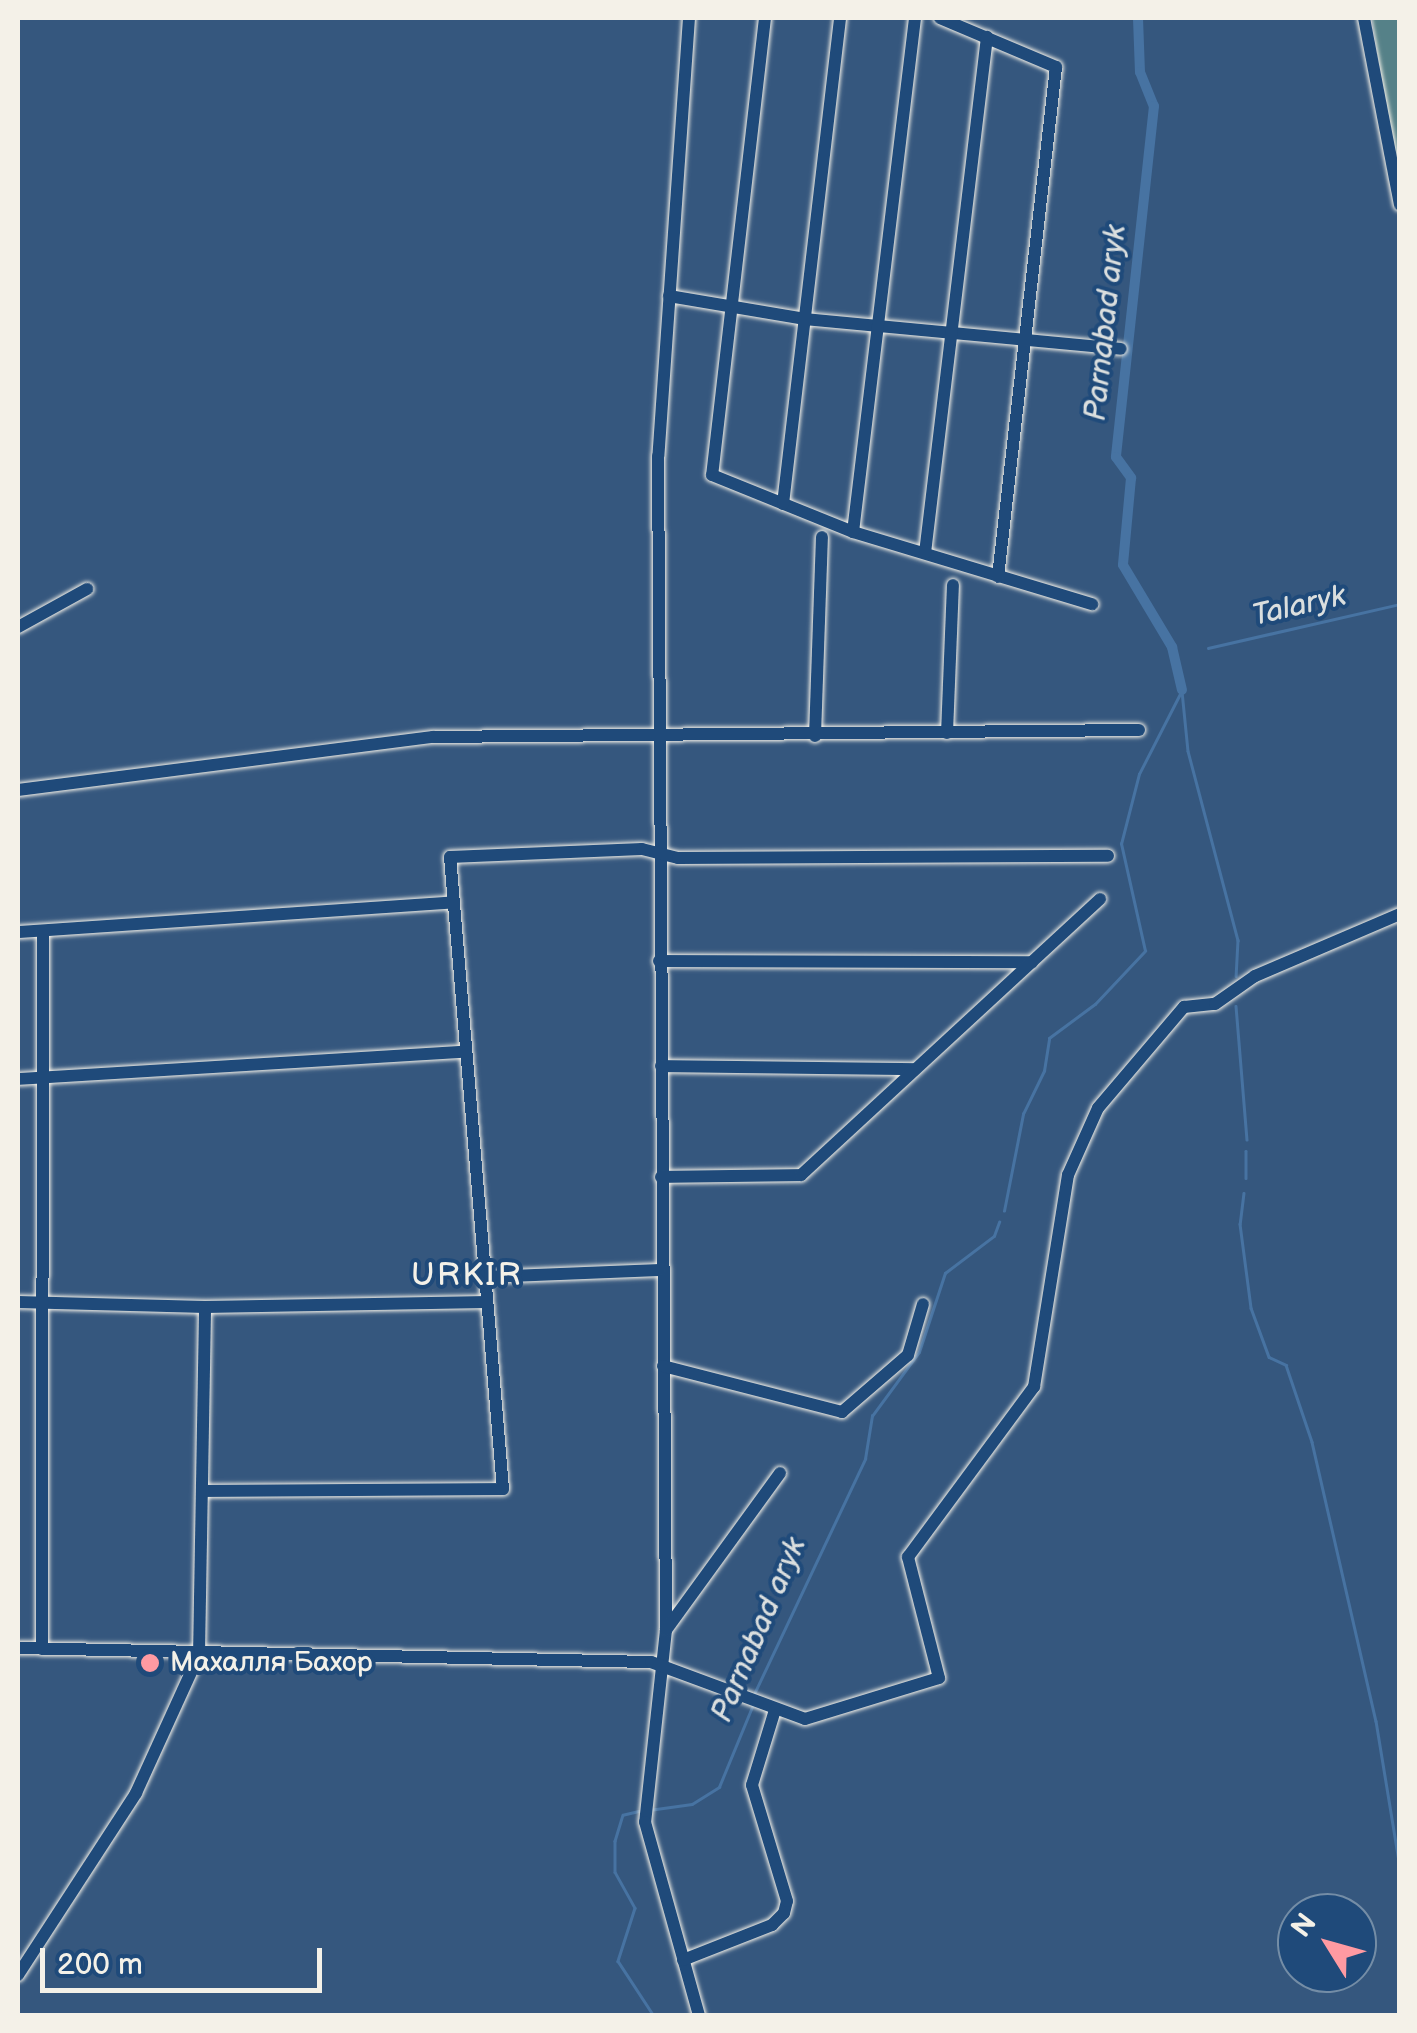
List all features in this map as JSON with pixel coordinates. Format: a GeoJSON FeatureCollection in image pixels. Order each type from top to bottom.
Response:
{"type":"FeatureCollection","features":[{"type":"Feature","properties":{"kind":"street"},"geometry":{"type":"LineString","coordinates":[[688,18],[658,456],[660,1270],[666,1630],[665,1667],[645,1798],[645,1822],[699,2016]]}},
{"type":"Feature","properties":{"kind":"street"},"geometry":{"type":"LineString","coordinates":[[766,18],[712,475],[853,532],[1092,604]]}},
{"type":"Feature","properties":{"kind":"street"},"geometry":{"type":"LineString","coordinates":[[783,504],[840,18]]}},
{"type":"Feature","properties":{"kind":"street"},"geometry":{"type":"LineString","coordinates":[[853,532],[915,18]]}},
{"type":"Feature","properties":{"kind":"street"},"geometry":{"type":"LineString","coordinates":[[940,18],[1056,67],[998,577]]}},
{"type":"Feature","properties":{"kind":"street"},"geometry":{"type":"LineString","coordinates":[[1364,18],[1400,205]]}},
{"type":"Feature","properties":{"kind":"street"},"geometry":{"type":"LineString","coordinates":[[925,553],[986,37]]}},
{"type":"Feature","properties":{"kind":"street"},"geometry":{"type":"LineString","coordinates":[[669,296],[805,319],[1121,349]]}},
{"type":"Feature","properties":{"kind":"street"},"geometry":{"type":"LineString","coordinates":[[815,736],[822,537]]}},
{"type":"Feature","properties":{"kind":"street"},"geometry":{"type":"LineString","coordinates":[[947,733],[953,585]]}},
{"type":"Feature","properties":{"kind":"street"},"geometry":{"type":"LineString","coordinates":[[18,627],[87,589]]}},
{"type":"Feature","properties":{"kind":"street"},"geometry":{"type":"LineString","coordinates":[[18,790],[432,737],[1139,730]]}},
{"type":"Feature","properties":{"kind":"street"},"geometry":{"type":"LineString","coordinates":[[204,1492],[503,1488],[450,857],[642,849],[658,854],[1108,856]]}},
{"type":"Feature","properties":{"kind":"street"},"geometry":{"type":"LineString","coordinates":[[661,1177],[801,1175],[1100,900]]}},
{"type":"Feature","properties":{"kind":"street"},"geometry":{"type":"LineString","coordinates":[[18,932],[452,902]]}},
{"type":"Feature","properties":{"kind":"street"},"geometry":{"type":"LineString","coordinates":[[18,1648],[199,1655],[431,1655],[665,1667],[775,1710],[820,1717],[939,1678],[908,1557],[1034,1387],[1068,1176],[1098,1108],[1184,1007],[1216,1004],[1254,976],[1400,914]]}},
{"type":"Feature","properties":{"kind":"street"},"geometry":{"type":"LineString","coordinates":[[42,1649],[43,932]]}},
{"type":"Feature","properties":{"kind":"street"},"geometry":{"type":"LineString","coordinates":[[659,961],[1032,962]]}},
{"type":"Feature","properties":{"kind":"street"},"geometry":{"type":"LineString","coordinates":[[18,1079],[465,1052]]}},
{"type":"Feature","properties":{"kind":"street"},"geometry":{"type":"LineString","coordinates":[[660,1066],[915,1068]]}},
{"type":"Feature","properties":{"kind":"street"},"geometry":{"type":"LineString","coordinates":[[486,1278],[660,1270]]}},
{"type":"Feature","properties":{"kind":"street"},"geometry":{"type":"LineString","coordinates":[[18,1302],[205,1307],[486,1302]]}},
{"type":"Feature","properties":{"kind":"street"},"geometry":{"type":"LineString","coordinates":[[662,1366],[842,1412],[908,1356],[924,1304]]}},
{"type":"Feature","properties":{"kind":"street"},"geometry":{"type":"LineString","coordinates":[[18,1975],[136,1793],[199,1655],[205,1307]]}},
{"type":"Feature","properties":{"kind":"street"},"geometry":{"type":"LineString","coordinates":[[666,1630],[780,1473]]}},
{"type":"Feature","properties":{"kind":"street"},"geometry":{"type":"LineString","coordinates":[[683,1960],[772,1925],[786,1909],[752,1785],[775,1710]]}},
{"type":"Feature","properties":{"kind":"green space"},"geometry":{"type":"Polygon","coordinates":[[[1372,18],[1399,18],[1399,159],[1391,137],[1372,18]]]}},
{"type":"Feature","properties":{"kind":"waterway","name":"Parnabad aryk"},"geometry":{"type":"LineString","coordinates":[[1138,18],[1140,72],[1154,106],[1116,457],[1131,478],[1123,565],[1172,647],[1182,690]]}},
{"type":"Feature","properties":{"kind":"waterway","name":"Talaryk"},"geometry":{"type":"LineString","coordinates":[[1208,648],[1400,604]]}},
{"type":"Feature","properties":{"kind":"waterway","name":"Parnabad aryk"},"geometry":{"type":"LineString","coordinates":[[1004,1211],[1023,1114],[1044,1071],[1049,1038],[1095,1004],[1145,951],[1121,844],[1139,774],[1182,690]]}},
{"type":"Feature","properties":{"kind":"waterway"},"geometry":{"type":"LineString","coordinates":[[1182,691],[1188,751],[1238,940],[1236,976]]}},
{"type":"Feature","properties":{"kind":"waterway"},"geometry":{"type":"LineString","coordinates":[[1236,1006],[1247,1140]]}},
{"type":"Feature","properties":{"kind":"waterway"},"geometry":{"type":"LineString","coordinates":[[1246,1151],[1246,1178]]}},
{"type":"Feature","properties":{"kind":"waterway"},"geometry":{"type":"LineString","coordinates":[[1244,1193],[1240,1224],[1251,1308],[1269,1357],[1286,1365],[1312,1442],[1376,1721],[1400,1867]]}},
{"type":"Feature","properties":{"kind":"waterway","name":"Parnabad aryk"},"geometry":{"type":"LineString","coordinates":[[754,1694],[865,1459],[872,1416],[919,1352],[945,1273],[994,1236],[999,1222]]}},
{"type":"Feature","properties":{"kind":"waterway","name":"Parnabad aryk"},"geometry":{"type":"LineString","coordinates":[[649,1810],[692,1804],[719,1787],[752,1707]]}},
{"type":"Feature","properties":{"kind":"waterway","name":"Parnabad aryk"},"geometry":{"type":"LineString","coordinates":[[641,1811],[623,1815],[615,1841],[615,1872],[635,1908],[618,1961],[654,2016]]}},
{"type":"Feature","properties":{"kind":"place","name":"Махалля Бахор"},"geometry":{"type":"Point","coordinates":[150,1663]}},
{"type":"Feature","properties":{"kind":"district","name":"URKIR"},"geometry":{"type":"Point","coordinates":[467,1276]}}]}
